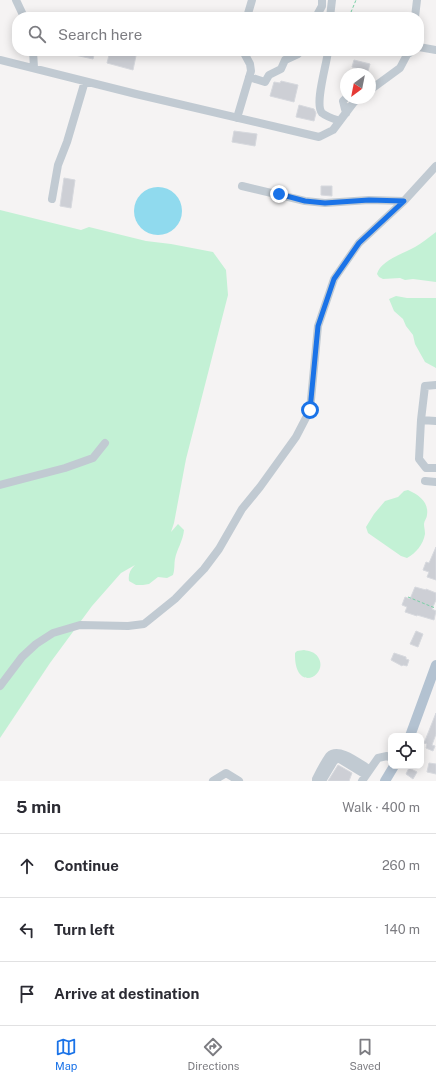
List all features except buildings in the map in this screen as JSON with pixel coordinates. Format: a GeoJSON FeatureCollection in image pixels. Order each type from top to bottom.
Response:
{"type":"FeatureCollection","features":[{"type":"Feature","properties":{"kind":"main road"},"geometry":{"type":"LineString","coordinates":[[411,733],[436,665]]}},
{"type":"Feature","properties":{"kind":"main road"},"geometry":{"type":"LineString","coordinates":[[386,781],[392,769]]}},
{"type":"Feature","properties":{"kind":"lane"},"geometry":{"type":"LineString","coordinates":[[16,0],[22,12]]}},
{"type":"Feature","properties":{"kind":"lane"},"geometry":{"type":"LineString","coordinates":[[248,12],[252,0]]}},
{"type":"Feature","properties":{"kind":"lane"},"geometry":{"type":"LineString","coordinates":[[319,12],[322,6],[322,0]]}},
{"type":"Feature","properties":{"kind":"lane"},"geometry":{"type":"LineString","coordinates":[[331,12],[332,0]]}},
{"type":"Feature","properties":{"kind":"lane"},"geometry":{"type":"LineString","coordinates":[[415,12],[416,0]]}},
{"type":"Feature","properties":{"kind":"lane"},"geometry":{"type":"LineString","coordinates":[[424,49],[436,50]]}},
{"type":"Feature","properties":{"kind":"lane"},"geometry":{"type":"LineString","coordinates":[[34,56],[34,68]]}},
{"type":"Feature","properties":{"kind":"lane"},"geometry":{"type":"LineString","coordinates":[[237,118],[251,71],[250,64],[246,56]]}},
{"type":"Feature","properties":{"kind":"lane"},"geometry":{"type":"LineString","coordinates":[[249,77],[265,82],[269,75],[281,70],[285,60],[294,56]]}},
{"type":"Feature","properties":{"kind":"lane"},"geometry":{"type":"LineString","coordinates":[[328,56],[319,98],[319,107],[322,113],[340,121]]}},
{"type":"Feature","properties":{"kind":"lane"},"geometry":{"type":"LineString","coordinates":[[376,86],[400,68],[407,56]]}},
{"type":"Feature","properties":{"kind":"lane"},"geometry":{"type":"LineString","coordinates":[[0,60],[319,137],[332,130],[353,104]]}},
{"type":"Feature","properties":{"kind":"lane"},"geometry":{"type":"LineString","coordinates":[[381,76],[388,70],[400,68]]}},
{"type":"Feature","properties":{"kind":"lane"},"geometry":{"type":"LineString","coordinates":[[52,199],[58,165],[67,142],[84,81]]}},
{"type":"Feature","properties":{"kind":"lane"},"geometry":{"type":"LineString","coordinates":[[344,104],[346,113]]}},
{"type":"Feature","properties":{"kind":"lane"},"geometry":{"type":"LineString","coordinates":[[0,686],[22,657],[36,644],[53,634],[80,625],[128,626],[144,624],[175,599],[204,570],[219,549],[242,509],[260,487],[296,437],[310,410],[318,326],[334,279],[359,243],[404,201],[436,166]]}},
{"type":"Feature","properties":{"kind":"lane"},"geometry":{"type":"LineString","coordinates":[[242,186],[305,201],[325,203],[369,200],[404,201]]}},
{"type":"Feature","properties":{"kind":"lane"},"geometry":{"type":"LineString","coordinates":[[436,385],[425,386],[421,420],[419,460],[426,468],[436,468]]}},
{"type":"Feature","properties":{"kind":"lane"},"geometry":{"type":"LineString","coordinates":[[421,420],[436,421]]}},
{"type":"Feature","properties":{"kind":"lane"},"geometry":{"type":"LineString","coordinates":[[0,485],[65,468],[93,458],[104,444]]}},
{"type":"Feature","properties":{"kind":"lane"},"geometry":{"type":"LineString","coordinates":[[425,481],[436,482]]}},
{"type":"Feature","properties":{"kind":"lane"},"geometry":{"type":"LineString","coordinates":[[317,781],[316,778],[325,763],[333,754],[338,753],[344,754],[366,775]]}},
{"type":"Feature","properties":{"kind":"lane"},"geometry":{"type":"LineString","coordinates":[[366,775],[378,758],[388,756]]}},
{"type":"Feature","properties":{"kind":"lane"},"geometry":{"type":"LineString","coordinates":[[323,781],[334,761],[338,758],[366,775]]}},
{"type":"Feature","properties":{"kind":"lane"},"geometry":{"type":"LineString","coordinates":[[213,781],[226,773],[239,781]]}},
{"type":"Feature","properties":{"kind":"path"},"geometry":{"type":"LineString","coordinates":[[351,12],[356,0]]}},
{"type":"Feature","properties":{"kind":"path"},"geometry":{"type":"LineString","coordinates":[[408,597],[435,608]]}},
{"type":"Feature","properties":{"kind":"green space"},"geometry":{"type":"Polygon","coordinates":[[[0,210],[81,230],[89,227],[146,241],[213,252],[226,270],[228,295],[186,459],[171,532],[178,524],[184,530],[175,559],[173,575],[167,578],[158,577],[149,584],[136,585],[129,581],[130,572],[135,565],[121,573],[92,606],[50,663],[0,738],[0,210]]]}},
{"type":"Feature","properties":{"kind":"green space"},"geometry":{"type":"Polygon","coordinates":[[[436,232],[436,282],[413,279],[405,280],[400,278],[383,279],[379,277],[377,274],[379,269],[387,261],[415,247],[436,232]]]}},
{"type":"Feature","properties":{"kind":"green space"},"geometry":{"type":"Polygon","coordinates":[[[396,296],[407,298],[436,298],[436,368],[425,362],[415,344],[413,335],[403,319],[394,311],[389,299],[396,296]]]}},
{"type":"Feature","properties":{"kind":"green space"},"geometry":{"type":"Polygon","coordinates":[[[408,490],[416,494],[425,503],[427,516],[424,522],[425,534],[423,542],[413,554],[407,558],[401,556],[368,533],[366,527],[374,514],[385,501],[398,497],[404,491],[408,490]]]}},
{"type":"Feature","properties":{"kind":"green space"},"geometry":{"type":"Polygon","coordinates":[[[304,650],[315,654],[318,657],[320,664],[316,675],[311,678],[300,674],[296,666],[295,653],[297,651],[304,650]]]}},
{"type":"Feature","properties":{"kind":"water"},"geometry":{"type":"Polygon","coordinates":[[[153,187],[163,187],[175,194],[182,206],[182,216],[175,228],[163,235],[153,235],[145,231],[138,224],[134,216],[134,206],[138,198],[145,191],[153,187]]]}},
{"type":"Feature","properties":{"kind":"route"},"geometry":{"type":"LineString","coordinates":[[279,194],[305,201],[325,203],[369,200],[404,201],[359,243],[334,279],[318,326],[310,410]]}}]}
